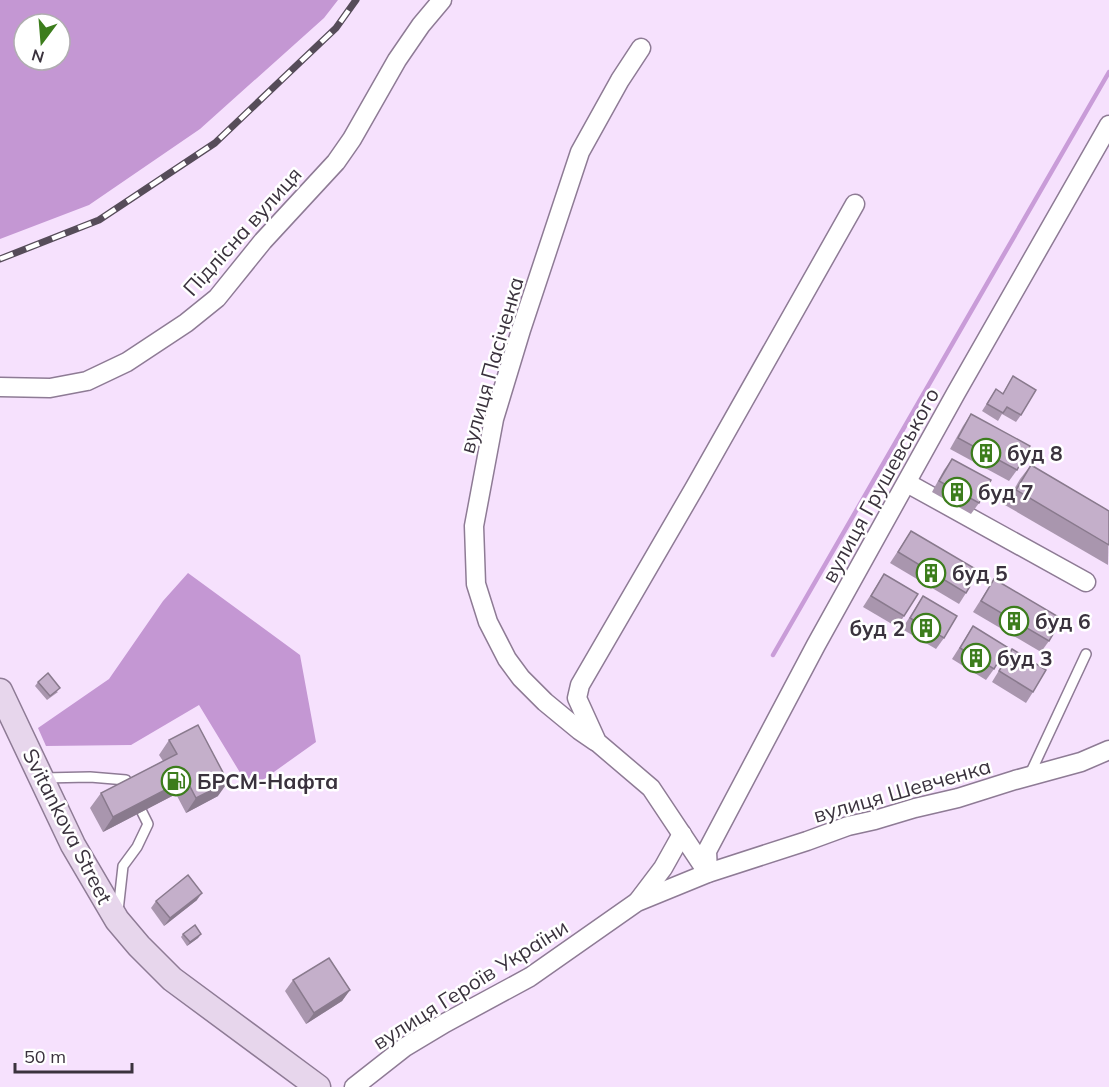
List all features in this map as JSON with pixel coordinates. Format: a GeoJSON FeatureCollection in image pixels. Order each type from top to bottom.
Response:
{"type":"FeatureCollection","features":[{"type":"Feature","properties":{"kind":"main road","name":"Svitankova Street"},"geometry":{"type":"LineString","coordinates":[[0,691],[73,844],[117,920],[172,979],[318,1087]]}},
{"type":"Feature","properties":{"kind":"street","name":"Підлісна вулиця"},"geometry":{"type":"LineString","coordinates":[[0,387],[50,388],[87,381],[127,362],[186,323],[217,298],[263,241],[336,162],[352,139],[397,60],[421,25],[442,0]]}},
{"type":"Feature","properties":{"kind":"street","name":"вулиця Пасіченка"},"geometry":{"type":"LineString","coordinates":[[641,48],[620,80],[580,153],[521,330],[494,419],[474,526],[476,584],[488,622],[507,659],[521,678],[545,702],[651,788],[708,873]]}},
{"type":"Feature","properties":{"kind":"street","name":"вулиця Грушевського"},"geometry":{"type":"LineString","coordinates":[[708,873],[707,851],[816,645],[1109,125]]}},
{"type":"Feature","properties":{"kind":"street","name":"вулиця Пасіченка"},"geometry":{"type":"LineString","coordinates":[[597,742],[577,698],[580,685],[696,487],[855,204]]}},
{"type":"Feature","properties":{"kind":"street"},"geometry":{"type":"LineString","coordinates":[[907,483],[1086,582]]}},
{"type":"Feature","properties":{"kind":"street","name":"вулиця Шевченка"},"geometry":{"type":"LineString","coordinates":[[708,873],[848,826],[958,798],[1081,762],[1109,750]]}},
{"type":"Feature","properties":{"kind":"street"},"geometry":{"type":"LineString","coordinates":[[637,902],[663,868],[682,834]]}},
{"type":"Feature","properties":{"kind":"street","name":"вулиця Героїв України"},"geometry":{"type":"LineString","coordinates":[[354,1087],[405,1047],[530,977],[637,902],[708,873]]}},
{"type":"Feature","properties":{"kind":"lane"},"geometry":{"type":"LineString","coordinates":[[1029,776],[1086,654]]}},
{"type":"Feature","properties":{"kind":"lane"},"geometry":{"type":"LineString","coordinates":[[40,778],[90,777],[126,780],[148,824],[137,847],[123,866],[117,920]]}},
{"type":"Feature","properties":{"kind":"shaded area"},"geometry":{"type":"Polygon","coordinates":[[[0,0],[338,0],[324,18],[200,129],[89,205],[0,239],[0,0]]]}},
{"type":"Feature","properties":{"kind":"shaded area"},"geometry":{"type":"Polygon","coordinates":[[[188,573],[300,655],[316,742],[250,789],[199,705],[131,745],[46,746],[38,728],[109,679],[163,601],[188,573]]]}},
{"type":"Feature","properties":{"kind":"building"},"geometry":{"type":"Polygon","coordinates":[[[1013,376],[1036,390],[1021,415],[1007,407],[1003,413],[987,404],[996,389],[1003,394],[1013,376]]]}},
{"type":"Feature","properties":{"kind":"building"},"geometry":{"type":"Polygon","coordinates":[[[971,414],[1030,446],[1017,470],[958,438],[971,414]]]}},
{"type":"Feature","properties":{"kind":"building"},"geometry":{"type":"Polygon","coordinates":[[[952,459],[991,480],[979,503],[939,481],[952,459]]]}},
{"type":"Feature","properties":{"kind":"building"},"geometry":{"type":"Polygon","coordinates":[[[1031,465],[1109,511],[1109,545],[1016,490],[1031,465]]]}},
{"type":"Feature","properties":{"kind":"building"},"geometry":{"type":"Polygon","coordinates":[[[911,531],[979,571],[966,593],[898,552],[911,531]]]}},
{"type":"Feature","properties":{"kind":"building"},"geometry":{"type":"Polygon","coordinates":[[[884,574],[918,594],[904,616],[871,596],[884,574]]]}},
{"type":"Feature","properties":{"kind":"building"},"geometry":{"type":"Polygon","coordinates":[[[994,579],[1062,619],[1049,641],[981,601],[994,579]]]}},
{"type":"Feature","properties":{"kind":"building"},"geometry":{"type":"Polygon","coordinates":[[[923,596],[957,616],[944,638],[910,618],[923,596]]]}},
{"type":"Feature","properties":{"kind":"building"},"geometry":{"type":"Polygon","coordinates":[[[973,626],[1007,647],[994,669],[960,648],[973,626]]]}},
{"type":"Feature","properties":{"kind":"building"},"geometry":{"type":"Polygon","coordinates":[[[1012,649],[1046,670],[1033,692],[999,671],[1012,649]]]}},
{"type":"Feature","properties":{"kind":"building"},"geometry":{"type":"Polygon","coordinates":[[[48,673],[60,688],[50,696],[38,682],[48,673]]]}},
{"type":"Feature","properties":{"kind":"building","name":"БРСМ-Нафта"},"geometry":{"type":"Polygon","coordinates":[[[198,725],[228,782],[196,798],[186,779],[113,817],[101,793],[177,754],[169,740],[198,725]]]}},
{"type":"Feature","properties":{"kind":"building"},"geometry":{"type":"Polygon","coordinates":[[[188,875],[202,893],[170,918],[156,901],[188,875]]]}},
{"type":"Feature","properties":{"kind":"building"},"geometry":{"type":"Polygon","coordinates":[[[195,925],[201,934],[190,942],[183,934],[195,925]]]}},
{"type":"Feature","properties":{"kind":"building"},"geometry":{"type":"Polygon","coordinates":[[[329,958],[350,990],[314,1013],[293,980],[329,958]]]}},
{"type":"Feature","properties":{"kind":"waterway"},"geometry":{"type":"LineString","coordinates":[[773,655],[1109,72]]}},
{"type":"Feature","properties":{"kind":"railway"},"geometry":{"type":"LineString","coordinates":[[0,259],[99,220],[215,143],[336,28],[356,0]]}},
{"type":"Feature","properties":{"kind":"place","name":"буд 8"},"geometry":{"type":"Point","coordinates":[986,453]}},
{"type":"Feature","properties":{"kind":"place","name":"буд 7"},"geometry":{"type":"Point","coordinates":[957,492]}},
{"type":"Feature","properties":{"kind":"place","name":"буд 5"},"geometry":{"type":"Point","coordinates":[931,573]}},
{"type":"Feature","properties":{"kind":"place","name":"буд 6"},"geometry":{"type":"Point","coordinates":[1014,621]}},
{"type":"Feature","properties":{"kind":"place","name":"буд 2"},"geometry":{"type":"Point","coordinates":[926,628]}},
{"type":"Feature","properties":{"kind":"place","name":"буд 3"},"geometry":{"type":"Point","coordinates":[976,658]}},
{"type":"Feature","properties":{"kind":"place","name":"БРСМ-Нафта"},"geometry":{"type":"Point","coordinates":[176,781]}}]}
